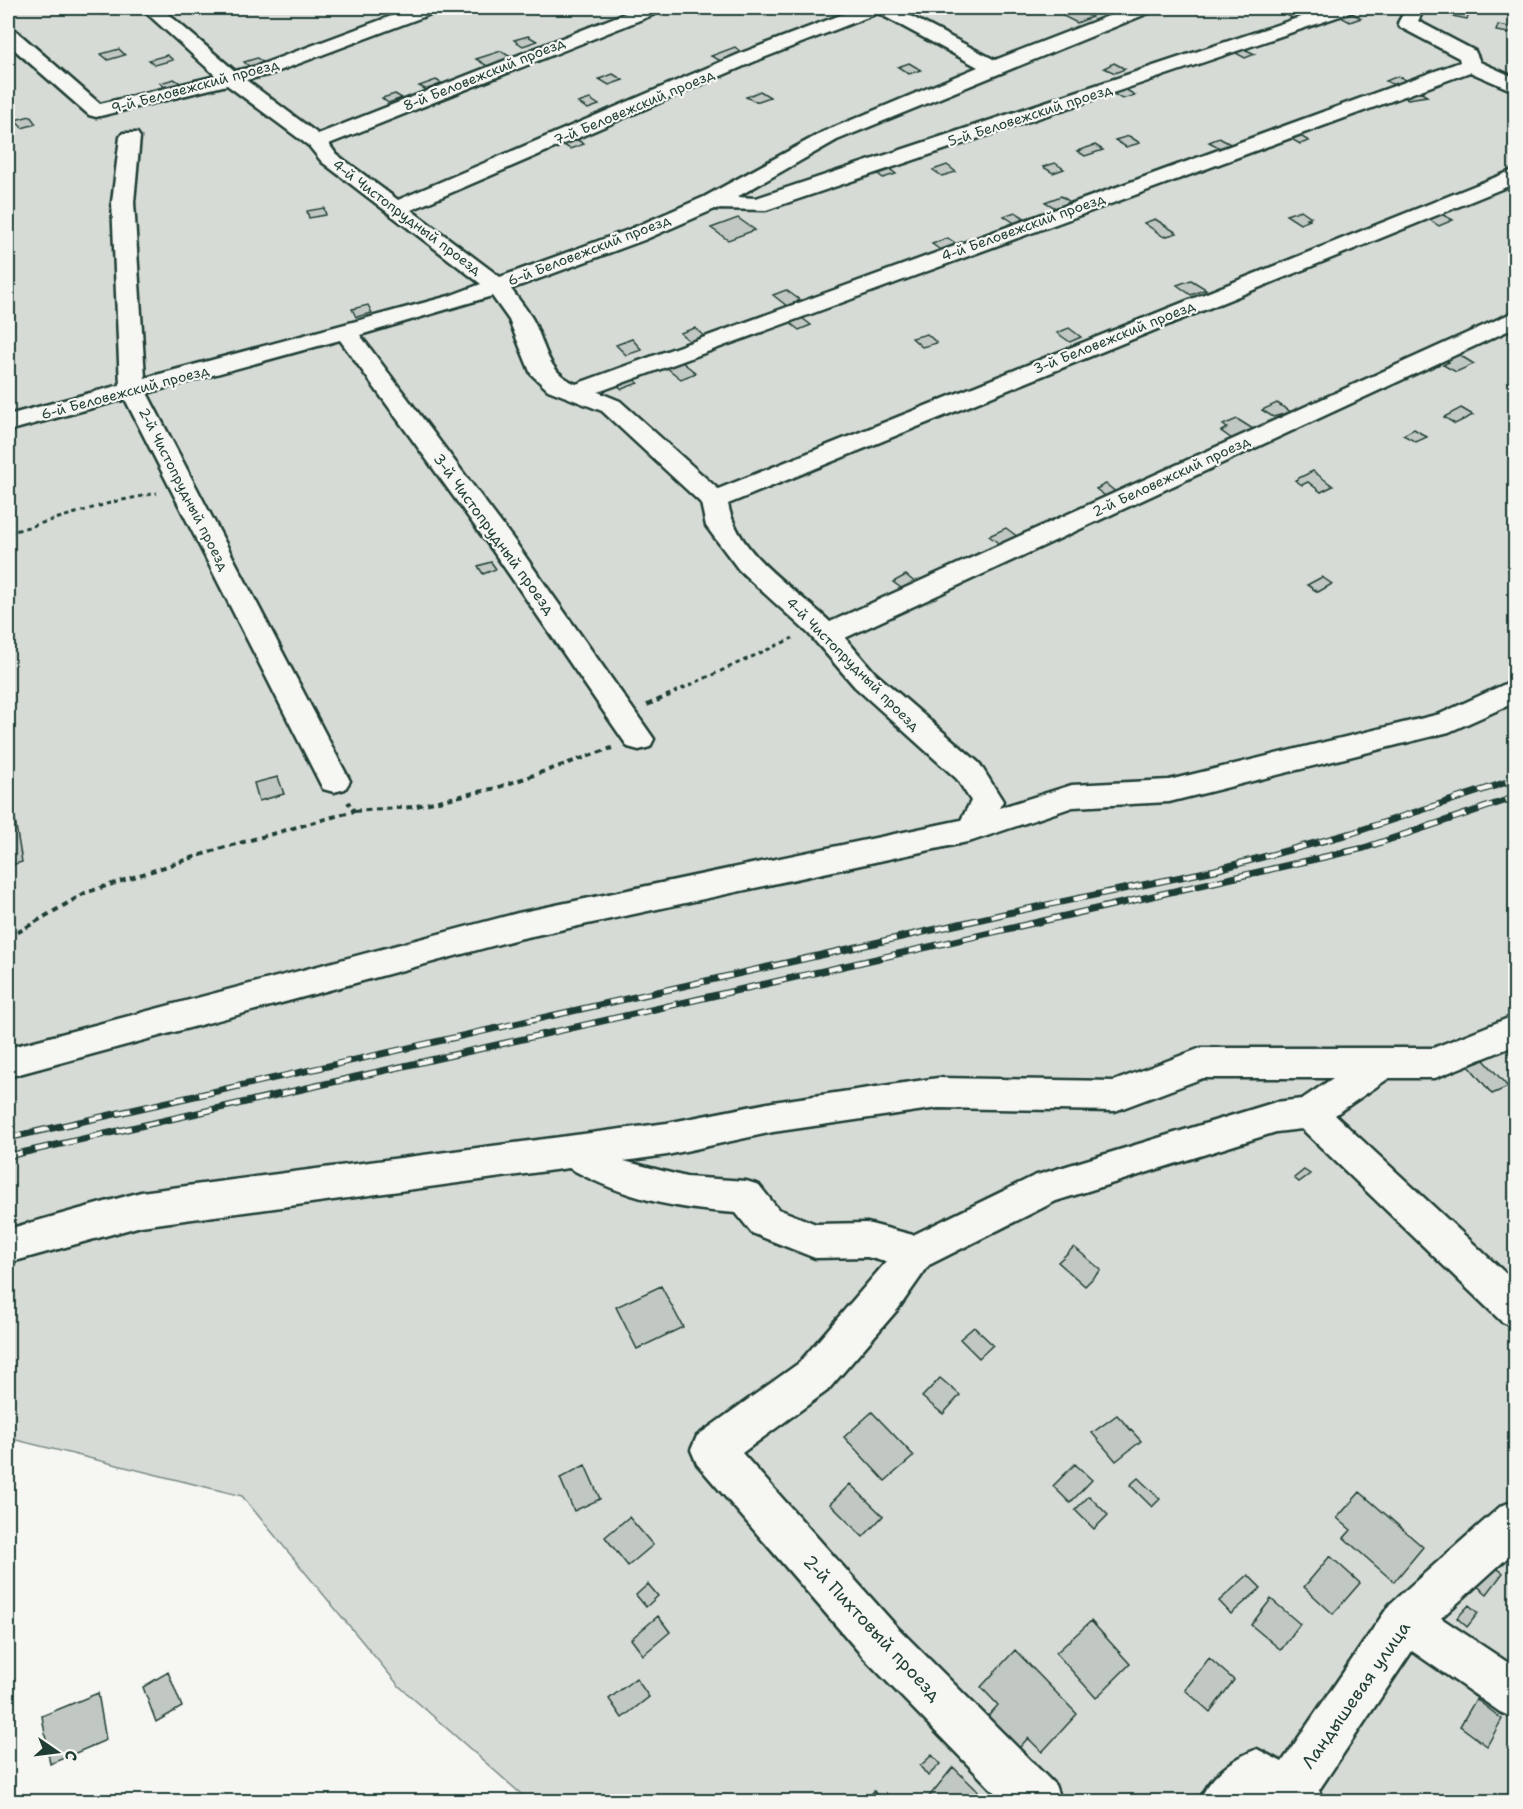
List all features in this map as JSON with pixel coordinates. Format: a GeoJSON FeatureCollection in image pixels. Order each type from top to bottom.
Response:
{"type":"FeatureCollection","features":[{"type":"Feature","properties":{"kind":"lane","name":"4-й Чистопрудный проезд"},"geometry":{"type":"LineString","coordinates":[[150,8],[232,79],[316,142],[329,159],[496,285],[521,320],[540,369],[557,386],[611,406],[714,500],[718,526],[749,564],[822,631],[865,680],[968,771],[987,801],[972,829]]}},
{"type":"Feature","properties":{"kind":"lane","name":"9-й Беловежский проезд"},"geometry":{"type":"LineString","coordinates":[[8,34],[96,111],[264,70],[404,11],[429,8]]}},
{"type":"Feature","properties":{"kind":"lane","name":"8-й Беловежский проезд"},"geometry":{"type":"LineString","coordinates":[[316,142],[653,8]]}},
{"type":"Feature","properties":{"kind":"lane","name":"7-й Беловежский проезд"},"geometry":{"type":"LineString","coordinates":[[395,209],[751,56],[874,8]]}},
{"type":"Feature","properties":{"kind":"lane"},"geometry":{"type":"LineString","coordinates":[[882,8],[994,67]]}},
{"type":"Feature","properties":{"kind":"lane","name":"6-й Беловежский проезд"},"geometry":{"type":"LineString","coordinates":[[8,423],[457,301],[636,235],[712,201],[830,136],[994,67],[1144,8]]}},
{"type":"Feature","properties":{"kind":"lane","name":"5-й Беловежский проезд"},"geometry":{"type":"LineString","coordinates":[[712,201],[758,205],[1172,68],[1345,8]]}},
{"type":"Feature","properties":{"kind":"lane"},"geometry":{"type":"LineString","coordinates":[[1411,9],[1407,24],[1468,55],[1471,65],[1515,86]]}},
{"type":"Feature","properties":{"kind":"lane"},"geometry":{"type":"LineString","coordinates":[[1090,12],[1110,22]]}},
{"type":"Feature","properties":{"kind":"lane","name":"4-й Беловежский проезд"},"geometry":{"type":"LineString","coordinates":[[576,392],[1471,65]]}},
{"type":"Feature","properties":{"kind":"lane","name":"2-й Чистопрудный проезд"},"geometry":{"type":"LineString","coordinates":[[130,137],[123,202],[133,390],[334,781]]}},
{"type":"Feature","properties":{"kind":"lane","name":"3-й Беловежский проезд"},"geometry":{"type":"LineString","coordinates":[[714,500],[1515,175]]}},
{"type":"Feature","properties":{"kind":"lane","name":"2-й Беловежский проезд"},"geometry":{"type":"LineString","coordinates":[[822,631],[1515,318]]}},
{"type":"Feature","properties":{"kind":"lane","name":"3-й Чистопрудный проезд"},"geometry":{"type":"LineString","coordinates":[[346,332],[503,544],[639,739]]}},
{"type":"Feature","properties":{"kind":"lane"},"geometry":{"type":"LineString","coordinates":[[8,1063],[518,926],[972,829],[1072,796],[1169,791],[1449,722],[1515,689]]}},
{"type":"Feature","properties":{"kind":"lane"},"geometry":{"type":"LineString","coordinates":[[8,1246],[141,1209],[667,1139],[773,1117],[938,1093],[1115,1096],[1201,1063],[1380,1065],[1434,1063],[1515,1029]]}},
{"type":"Feature","properties":{"kind":"lane"},"geometry":{"type":"LineString","coordinates":[[573,1152],[620,1177],[686,1193],[746,1197],[765,1221],[815,1241],[867,1240],[915,1253],[1047,1188],[1276,1117],[1309,1113],[1380,1065]]}},
{"type":"Feature","properties":{"kind":"lane"},"geometry":{"type":"LineString","coordinates":[[1309,1113],[1515,1309]]}},
{"type":"Feature","properties":{"kind":"lane","name":"2-й Пихтовый проезд"},"geometry":{"type":"LineString","coordinates":[[915,1253],[884,1296],[813,1377],[712,1450],[881,1642],[1038,1802]]}},
{"type":"Feature","properties":{"kind":"lane","name":"Ландышевая улица"},"geometry":{"type":"LineString","coordinates":[[1290,1799],[1406,1620],[1515,1521]]}},
{"type":"Feature","properties":{"kind":"lane"},"geometry":{"type":"LineString","coordinates":[[1406,1620],[1515,1696]]}},
{"type":"Feature","properties":{"kind":"lane"},"geometry":{"type":"LineString","coordinates":[[1222,1802],[1257,1772],[1290,1799]]}},
{"type":"Feature","properties":{"kind":"path"},"geometry":{"type":"LineString","coordinates":[[8,533],[113,501],[183,488]]}},
{"type":"Feature","properties":{"kind":"path"},"geometry":{"type":"LineString","coordinates":[[622,716],[822,631]]}},
{"type":"Feature","properties":{"kind":"path"},"geometry":{"type":"LineString","coordinates":[[8,938],[85,893],[222,848],[354,811],[412,807],[496,788],[639,739]]}},
{"type":"Feature","properties":{"kind":"path"},"geometry":{"type":"LineString","coordinates":[[334,781],[354,811]]}},
{"type":"Feature","properties":{"kind":"shaded area"},"geometry":{"type":"Polygon","coordinates":[[[8,8],[1515,8],[1515,1801],[529,1801],[399,1686],[242,1496],[8,1438],[8,214],[12,144],[8,144],[8,8]]]}},
{"type":"Feature","properties":{"kind":"building"},"geometry":{"type":"Polygon","coordinates":[[[112,8],[116,11],[102,15],[95,9],[112,8]]]}},
{"type":"Feature","properties":{"kind":"building"},"geometry":{"type":"Polygon","coordinates":[[[1451,8],[1471,11],[1467,19],[1452,16],[1454,11],[1449,10],[1451,8]]]}},
{"type":"Feature","properties":{"kind":"building"},"geometry":{"type":"Polygon","coordinates":[[[1298,10],[1309,14],[1297,20],[1286,15],[1298,10]]]}},
{"type":"Feature","properties":{"kind":"building"},"geometry":{"type":"Polygon","coordinates":[[[1078,11],[1092,17],[1077,23],[1063,16],[1078,11]]]}},
{"type":"Feature","properties":{"kind":"building"},"geometry":{"type":"Polygon","coordinates":[[[1350,12],[1361,18],[1350,22],[1339,16],[1350,12]]]}},
{"type":"Feature","properties":{"kind":"building"},"geometry":{"type":"Polygon","coordinates":[[[1498,25],[1516,28],[1514,34],[1496,31],[1498,25]]]}},
{"type":"Feature","properties":{"kind":"building"},"geometry":{"type":"Polygon","coordinates":[[[528,36],[537,41],[523,46],[514,40],[528,36]]]}},
{"type":"Feature","properties":{"kind":"building"},"geometry":{"type":"Polygon","coordinates":[[[735,47],[743,54],[723,62],[711,56],[735,47]]]}},
{"type":"Feature","properties":{"kind":"building"},"geometry":{"type":"Polygon","coordinates":[[[119,49],[125,55],[108,60],[101,54],[119,49]]]}},
{"type":"Feature","properties":{"kind":"building"},"geometry":{"type":"Polygon","coordinates":[[[1244,49],[1255,54],[1245,58],[1234,52],[1244,49]]]}},
{"type":"Feature","properties":{"kind":"building"},"geometry":{"type":"Polygon","coordinates":[[[501,51],[512,58],[487,66],[476,59],[501,51]]]}},
{"type":"Feature","properties":{"kind":"building"},"geometry":{"type":"Polygon","coordinates":[[[167,55],[173,60],[155,65],[149,60],[167,55]]]}},
{"type":"Feature","properties":{"kind":"building"},"geometry":{"type":"Polygon","coordinates":[[[257,58],[264,63],[250,67],[244,62],[257,58]]]}},
{"type":"Feature","properties":{"kind":"building"},"geometry":{"type":"Polygon","coordinates":[[[909,63],[921,70],[909,74],[898,67],[909,63]]]}},
{"type":"Feature","properties":{"kind":"building"},"geometry":{"type":"Polygon","coordinates":[[[1114,63],[1125,69],[1115,73],[1104,68],[1114,63]]]}},
{"type":"Feature","properties":{"kind":"building"},"geometry":{"type":"Polygon","coordinates":[[[613,74],[623,80],[609,85],[599,79],[613,74]]]}},
{"type":"Feature","properties":{"kind":"building"},"geometry":{"type":"Polygon","coordinates":[[[1398,76],[1410,82],[1398,87],[1386,81],[1398,76]]]}},
{"type":"Feature","properties":{"kind":"building"},"geometry":{"type":"Polygon","coordinates":[[[174,79],[182,84],[167,89],[160,83],[174,79]]]}},
{"type":"Feature","properties":{"kind":"building"},"geometry":{"type":"Polygon","coordinates":[[[436,80],[445,85],[429,91],[419,86],[436,80]]]}},
{"type":"Feature","properties":{"kind":"building"},"geometry":{"type":"Polygon","coordinates":[[[1123,88],[1135,95],[1122,99],[1110,92],[1123,88]]]}},
{"type":"Feature","properties":{"kind":"building"},"geometry":{"type":"Polygon","coordinates":[[[1414,89],[1427,96],[1408,99],[1400,95],[1414,89]]]}},
{"type":"Feature","properties":{"kind":"building"},"geometry":{"type":"Polygon","coordinates":[[[760,91],[770,97],[756,102],[746,97],[760,91]]]}},
{"type":"Feature","properties":{"kind":"building"},"geometry":{"type":"Polygon","coordinates":[[[395,94],[402,98],[388,103],[382,98],[395,94]]]}},
{"type":"Feature","properties":{"kind":"building"},"geometry":{"type":"Polygon","coordinates":[[[590,99],[599,105],[588,109],[578,103],[590,99]]]}},
{"type":"Feature","properties":{"kind":"building"},"geometry":{"type":"Polygon","coordinates":[[[30,116],[36,124],[22,128],[15,120],[30,116]]]}},
{"type":"Feature","properties":{"kind":"building"},"geometry":{"type":"Polygon","coordinates":[[[1297,134],[1309,141],[1300,144],[1288,137],[1297,134]]]}},
{"type":"Feature","properties":{"kind":"building"},"geometry":{"type":"Polygon","coordinates":[[[1129,136],[1140,143],[1126,147],[1115,140],[1129,136]]]}},
{"type":"Feature","properties":{"kind":"building"},"geometry":{"type":"Polygon","coordinates":[[[573,137],[584,144],[570,149],[559,142],[573,137]]]}},
{"type":"Feature","properties":{"kind":"building"},"geometry":{"type":"Polygon","coordinates":[[[1219,138],[1234,146],[1224,150],[1209,142],[1219,138]]]}},
{"type":"Feature","properties":{"kind":"building"},"geometry":{"type":"Polygon","coordinates":[[[1095,145],[1103,150],[1085,156],[1077,151],[1095,145]]]}},
{"type":"Feature","properties":{"kind":"building"},"geometry":{"type":"Polygon","coordinates":[[[1055,163],[1064,169],[1053,173],[1043,167],[1055,163]]]}},
{"type":"Feature","properties":{"kind":"building"},"geometry":{"type":"Polygon","coordinates":[[[947,165],[956,172],[942,176],[933,170],[947,165]]]}},
{"type":"Feature","properties":{"kind":"building"},"geometry":{"type":"Polygon","coordinates":[[[886,166],[896,174],[883,178],[873,170],[886,166]]]}},
{"type":"Feature","properties":{"kind":"building"},"geometry":{"type":"Polygon","coordinates":[[[1061,196],[1072,203],[1057,209],[1045,202],[1061,196]]]}},
{"type":"Feature","properties":{"kind":"building"},"geometry":{"type":"Polygon","coordinates":[[[324,208],[326,215],[309,218],[307,211],[324,208]]]}},
{"type":"Feature","properties":{"kind":"building"},"geometry":{"type":"Polygon","coordinates":[[[1301,210],[1311,217],[1307,218],[1310,220],[1300,224],[1286,215],[1301,210]]]}},
{"type":"Feature","properties":{"kind":"building"},"geometry":{"type":"Polygon","coordinates":[[[1435,211],[1453,220],[1439,226],[1424,216],[1435,211]]]}},
{"type":"Feature","properties":{"kind":"building"},"geometry":{"type":"Polygon","coordinates":[[[1015,212],[1028,220],[1016,224],[1004,216],[1015,212]]]}},
{"type":"Feature","properties":{"kind":"building"},"geometry":{"type":"Polygon","coordinates":[[[738,218],[755,230],[728,240],[711,228],[738,218]]]}},
{"type":"Feature","properties":{"kind":"building"},"geometry":{"type":"Polygon","coordinates":[[[1155,219],[1177,233],[1164,237],[1144,223],[1155,219]]]}},
{"type":"Feature","properties":{"kind":"building"},"geometry":{"type":"Polygon","coordinates":[[[948,238],[958,245],[942,251],[932,244],[948,238]]]}},
{"type":"Feature","properties":{"kind":"building"},"geometry":{"type":"Polygon","coordinates":[[[1191,280],[1206,289],[1191,295],[1177,285],[1191,280]]]}},
{"type":"Feature","properties":{"kind":"building"},"geometry":{"type":"Polygon","coordinates":[[[786,290],[800,300],[787,306],[773,295],[786,290]]]}},
{"type":"Feature","properties":{"kind":"building"},"geometry":{"type":"Polygon","coordinates":[[[368,305],[372,313],[356,317],[352,309],[368,305]]]}},
{"type":"Feature","properties":{"kind":"building"},"geometry":{"type":"Polygon","coordinates":[[[802,318],[811,325],[799,330],[790,323],[802,318]]]}},
{"type":"Feature","properties":{"kind":"building"},"geometry":{"type":"Polygon","coordinates":[[[695,328],[705,337],[691,342],[680,333],[695,328]]]}},
{"type":"Feature","properties":{"kind":"building"},"geometry":{"type":"Polygon","coordinates":[[[1069,328],[1081,337],[1070,342],[1057,333],[1069,328]]]}},
{"type":"Feature","properties":{"kind":"building"},"geometry":{"type":"Polygon","coordinates":[[[927,334],[937,343],[922,347],[912,338],[927,334]]]}},
{"type":"Feature","properties":{"kind":"building"},"geometry":{"type":"Polygon","coordinates":[[[632,339],[642,350],[626,355],[616,345],[632,339]]]}},
{"type":"Feature","properties":{"kind":"building"},"geometry":{"type":"Polygon","coordinates":[[[1453,351],[1474,364],[1456,372],[1443,365],[1449,362],[1440,357],[1453,351]]]}},
{"type":"Feature","properties":{"kind":"building"},"geometry":{"type":"Polygon","coordinates":[[[682,362],[696,373],[681,379],[667,368],[682,362]]]}},
{"type":"Feature","properties":{"kind":"building"},"geometry":{"type":"Polygon","coordinates":[[[630,376],[638,383],[622,389],[614,383],[630,376]]]}},
{"type":"Feature","properties":{"kind":"building"},"geometry":{"type":"Polygon","coordinates":[[[1277,403],[1291,412],[1273,417],[1262,410],[1277,403]]]}},
{"type":"Feature","properties":{"kind":"building"},"geometry":{"type":"Polygon","coordinates":[[[1461,408],[1473,415],[1455,424],[1444,417],[1461,408]]]}},
{"type":"Feature","properties":{"kind":"building"},"geometry":{"type":"Polygon","coordinates":[[[1237,419],[1253,429],[1232,439],[1221,431],[1227,428],[1223,425],[1237,419]]]}},
{"type":"Feature","properties":{"kind":"building"},"geometry":{"type":"Polygon","coordinates":[[[1414,429],[1427,437],[1416,442],[1403,435],[1414,429]]]}},
{"type":"Feature","properties":{"kind":"building"},"geometry":{"type":"Polygon","coordinates":[[[1313,471],[1333,486],[1321,492],[1308,482],[1302,485],[1295,480],[1313,471]]]}},
{"type":"Feature","properties":{"kind":"building"},"geometry":{"type":"Polygon","coordinates":[[[1106,484],[1118,494],[1108,498],[1096,489],[1106,484]]]}},
{"type":"Feature","properties":{"kind":"building"},"geometry":{"type":"Polygon","coordinates":[[[1006,528],[1018,537],[1001,545],[989,536],[1006,528]]]}},
{"type":"Feature","properties":{"kind":"building"},"geometry":{"type":"Polygon","coordinates":[[[491,562],[496,569],[483,574],[478,566],[491,562]]]}},
{"type":"Feature","properties":{"kind":"building"},"geometry":{"type":"Polygon","coordinates":[[[906,575],[917,584],[904,590],[893,582],[906,575]]]}},
{"type":"Feature","properties":{"kind":"building"},"geometry":{"type":"Polygon","coordinates":[[[1322,577],[1332,584],[1318,592],[1307,585],[1322,577]]]}},
{"type":"Feature","properties":{"kind":"building"},"geometry":{"type":"Polygon","coordinates":[[[278,777],[284,794],[259,801],[254,783],[278,777]]]}},
{"type":"Feature","properties":{"kind":"building"},"geometry":{"type":"Polygon","coordinates":[[[14,814],[22,862],[8,866],[8,816],[14,814]]]}},
{"type":"Feature","properties":{"kind":"building"},"geometry":{"type":"Polygon","coordinates":[[[1484,1060],[1508,1087],[1492,1094],[1469,1066],[1484,1060]]]}},
{"type":"Feature","properties":{"kind":"building"},"geometry":{"type":"Polygon","coordinates":[[[1304,1170],[1310,1174],[1299,1182],[1294,1178],[1304,1170]]]}},
{"type":"Feature","properties":{"kind":"building"},"geometry":{"type":"Polygon","coordinates":[[[1074,1247],[1101,1270],[1085,1286],[1058,1262],[1074,1247]]]}},
{"type":"Feature","properties":{"kind":"building"},"geometry":{"type":"Polygon","coordinates":[[[661,1286],[683,1327],[637,1349],[616,1307],[661,1286]]]}},
{"type":"Feature","properties":{"kind":"building"},"geometry":{"type":"Polygon","coordinates":[[[974,1327],[993,1345],[979,1358],[960,1339],[974,1327]]]}},
{"type":"Feature","properties":{"kind":"building"},"geometry":{"type":"Polygon","coordinates":[[[940,1378],[960,1395],[943,1414],[922,1397],[940,1378]]]}},
{"type":"Feature","properties":{"kind":"building"},"geometry":{"type":"Polygon","coordinates":[[[872,1412],[914,1456],[885,1481],[844,1437],[872,1412]]]}},
{"type":"Feature","properties":{"kind":"building"},"geometry":{"type":"Polygon","coordinates":[[[1117,1415],[1141,1441],[1116,1461],[1092,1433],[1117,1415]]]}},
{"type":"Feature","properties":{"kind":"building"},"geometry":{"type":"Polygon","coordinates":[[[1075,1464],[1092,1480],[1070,1503],[1053,1486],[1075,1464]]]}},
{"type":"Feature","properties":{"kind":"building"},"geometry":{"type":"Polygon","coordinates":[[[585,1465],[600,1499],[574,1511],[560,1478],[585,1465]]]}},
{"type":"Feature","properties":{"kind":"building"},"geometry":{"type":"Polygon","coordinates":[[[1138,1478],[1160,1499],[1152,1507],[1130,1485],[1138,1478]]]}},
{"type":"Feature","properties":{"kind":"building"},"geometry":{"type":"Polygon","coordinates":[[[850,1484],[883,1516],[863,1537],[830,1504],[850,1484]]]}},
{"type":"Feature","properties":{"kind":"building"},"geometry":{"type":"Polygon","coordinates":[[[1360,1492],[1423,1547],[1394,1582],[1344,1538],[1351,1530],[1337,1518],[1360,1492]]]}},
{"type":"Feature","properties":{"kind":"building"},"geometry":{"type":"Polygon","coordinates":[[[1089,1496],[1108,1515],[1094,1529],[1075,1510],[1089,1496]]]}},
{"type":"Feature","properties":{"kind":"building"},"geometry":{"type":"Polygon","coordinates":[[[629,1517],[653,1545],[628,1566],[605,1537],[629,1517]]]}},
{"type":"Feature","properties":{"kind":"building"},"geometry":{"type":"Polygon","coordinates":[[[1330,1556],[1360,1583],[1333,1614],[1304,1587],[1330,1556]]]}},
{"type":"Feature","properties":{"kind":"building"},"geometry":{"type":"Polygon","coordinates":[[[1485,1559],[1503,1573],[1487,1594],[1470,1580],[1485,1559]]]}},
{"type":"Feature","properties":{"kind":"building"},"geometry":{"type":"Polygon","coordinates":[[[1248,1575],[1261,1588],[1231,1614],[1219,1601],[1248,1575]]]}},
{"type":"Feature","properties":{"kind":"building"},"geometry":{"type":"Polygon","coordinates":[[[648,1584],[658,1596],[646,1607],[636,1595],[648,1584]]]}},
{"type":"Feature","properties":{"kind":"building"},"geometry":{"type":"Polygon","coordinates":[[[1271,1599],[1300,1624],[1281,1650],[1251,1625],[1271,1599]]]}},
{"type":"Feature","properties":{"kind":"building"},"geometry":{"type":"Polygon","coordinates":[[[1469,1605],[1478,1613],[1467,1627],[1457,1618],[1469,1605]]]}},
{"type":"Feature","properties":{"kind":"building"},"geometry":{"type":"Polygon","coordinates":[[[658,1616],[670,1632],[643,1655],[631,1639],[658,1616]]]}},
{"type":"Feature","properties":{"kind":"building"},"geometry":{"type":"Polygon","coordinates":[[[1091,1621],[1130,1664],[1096,1698],[1056,1653],[1091,1621]]]}},
{"type":"Feature","properties":{"kind":"building"},"geometry":{"type":"Polygon","coordinates":[[[1015,1650],[1077,1714],[1042,1752],[1028,1738],[1012,1756],[982,1723],[998,1705],[981,1687],[1015,1650]]]}},
{"type":"Feature","properties":{"kind":"building"},"geometry":{"type":"Polygon","coordinates":[[[1209,1658],[1234,1680],[1210,1712],[1185,1690],[1209,1658]]]}},
{"type":"Feature","properties":{"kind":"building"},"geometry":{"type":"Polygon","coordinates":[[[168,1672],[182,1707],[156,1722],[143,1687],[168,1672]]]}},
{"type":"Feature","properties":{"kind":"building"},"geometry":{"type":"Polygon","coordinates":[[[636,1678],[649,1697],[622,1718],[609,1699],[636,1678]]]}},
{"type":"Feature","properties":{"kind":"building"},"geometry":{"type":"Polygon","coordinates":[[[98,1693],[106,1740],[50,1764],[42,1716],[98,1693]]]}},
{"type":"Feature","properties":{"kind":"building"},"geometry":{"type":"Polygon","coordinates":[[[1476,1699],[1502,1719],[1487,1746],[1460,1726],[1476,1699]]]}},
{"type":"Feature","properties":{"kind":"building"},"geometry":{"type":"Polygon","coordinates":[[[932,1755],[940,1764],[928,1776],[920,1766],[932,1755]]]}},
{"type":"Feature","properties":{"kind":"building"},"geometry":{"type":"Polygon","coordinates":[[[953,1767],[982,1795],[977,1802],[932,1802],[928,1798],[953,1767]]]}},
{"type":"Feature","properties":{"kind":"building"},"geometry":{"type":"Polygon","coordinates":[[[874,1791],[882,1802],[863,1802],[874,1791]]]}},
{"type":"Feature","properties":{"kind":"railway"},"geometry":{"type":"LineString","coordinates":[[8,1138],[1008,913],[1215,870],[1352,833],[1516,779]]}},
{"type":"Feature","properties":{"kind":"railway"},"geometry":{"type":"LineString","coordinates":[[8,1156],[1364,848],[1516,797]]}}]}
